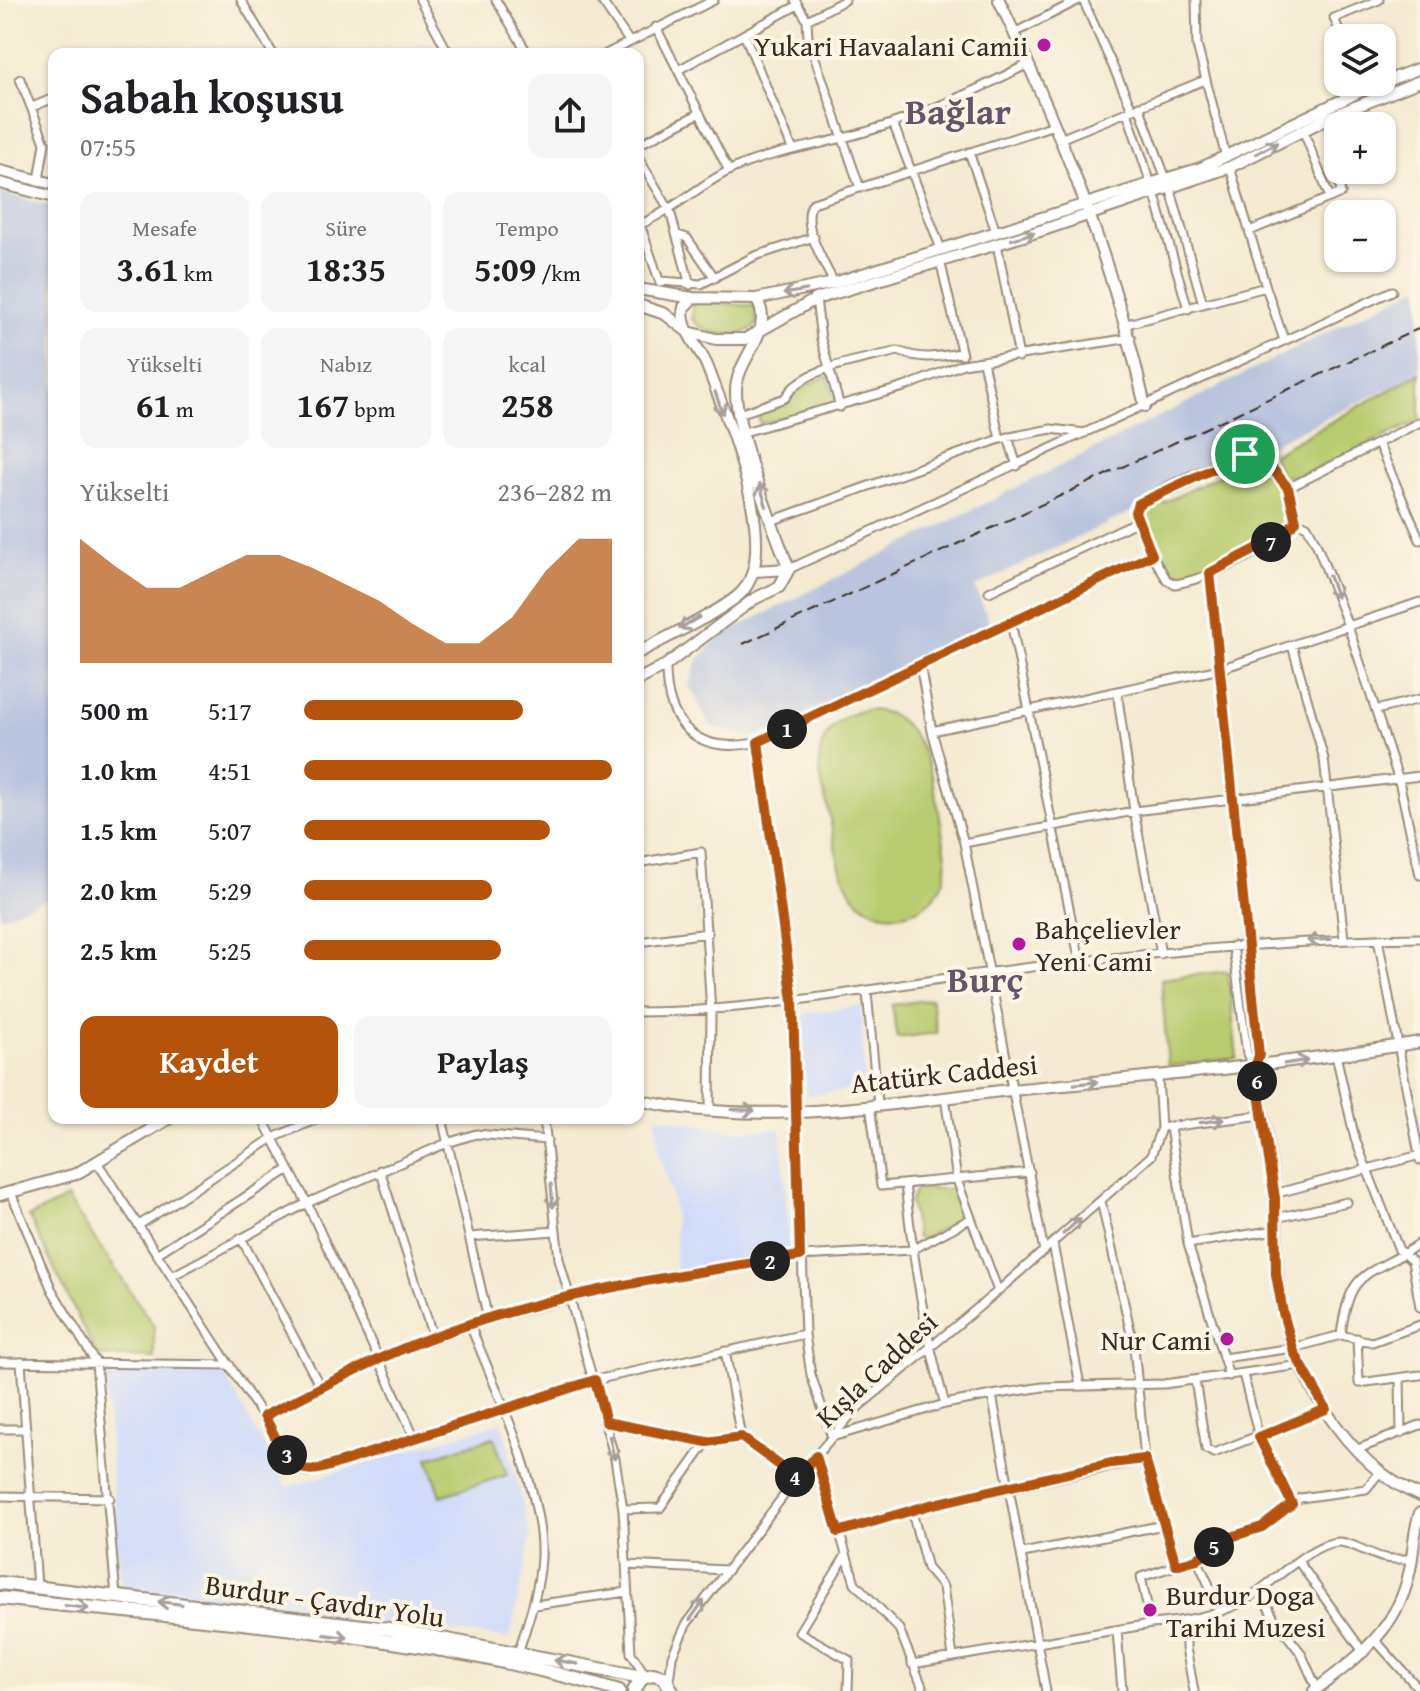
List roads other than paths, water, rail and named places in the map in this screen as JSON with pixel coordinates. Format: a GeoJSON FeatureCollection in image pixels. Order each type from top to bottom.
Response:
{"type":"FeatureCollection","features":[{"type":"Feature","properties":{"kind":"highway","name":"Burdur - Çavdır Yolu"},"geometry":{"type":"LineString","coordinates":[[0,1583],[389,1629],[644,1676],[659,1675],[670,1686]]}},
{"type":"Feature","properties":{"kind":"highway","name":"Burdur - Çavdır Yolu"},"geometry":{"type":"LineString","coordinates":[[0,1598],[382,1642],[572,1677],[619,1691]]}},
{"type":"Feature","properties":{"kind":"highway"},"geometry":{"type":"LineString","coordinates":[[634,1691],[644,1676]]}},
{"type":"Feature","properties":{"kind":"main road"},"geometry":{"type":"LineString","coordinates":[[999,0],[1090,208],[1131,338],[1145,406]]}},
{"type":"Feature","properties":{"kind":"main road"},"geometry":{"type":"LineString","coordinates":[[1396,75],[1420,68]]}},
{"type":"Feature","properties":{"kind":"main road"},"geometry":{"type":"LineString","coordinates":[[1343,112],[1420,81]]}},
{"type":"Feature","properties":{"kind":"main road"},"geometry":{"type":"LineString","coordinates":[[1228,162],[1344,96]]}},
{"type":"Feature","properties":{"kind":"main road"},"geometry":{"type":"LineString","coordinates":[[644,290],[693,298],[756,299],[834,283],[940,254],[997,244],[1090,208],[1228,162],[1324,120]]}},
{"type":"Feature","properties":{"kind":"main road"},"geometry":{"type":"LineString","coordinates":[[0,171],[48,182]]}},
{"type":"Feature","properties":{"kind":"main road"},"geometry":{"type":"LineString","coordinates":[[0,183],[48,195]]}},
{"type":"Feature","properties":{"kind":"main road"},"geometry":{"type":"LineString","coordinates":[[644,307],[665,314],[688,332],[737,340],[761,331],[816,299],[996,232],[1090,208]]}},
{"type":"Feature","properties":{"kind":"main road"},"geometry":{"type":"LineString","coordinates":[[644,650],[740,594],[753,571],[758,536],[752,505],[707,364],[688,332],[682,314],[693,298]]}},
{"type":"Feature","properties":{"kind":"main road"},"geometry":{"type":"LineString","coordinates":[[644,677],[666,665],[754,599],[779,587],[789,569],[739,414],[738,375],[761,331],[763,316],[756,299]]}},
{"type":"Feature","properties":{"kind":"main road"},"geometry":{"type":"LineString","coordinates":[[753,571],[789,569]]}},
{"type":"Feature","properties":{"kind":"main road","name":"Atatürk Caddesi"},"geometry":{"type":"LineString","coordinates":[[644,1101],[710,1109],[796,1112],[1255,1068],[1420,1042]]}},
{"type":"Feature","properties":{"kind":"main road"},"geometry":{"type":"LineString","coordinates":[[1255,1068],[1274,1194],[1278,1283],[1293,1348],[1326,1409],[1358,1449],[1380,1472],[1420,1496]]}},
{"type":"Feature","properties":{"kind":"main road"},"geometry":{"type":"LineString","coordinates":[[5,1194],[44,1185],[97,1162],[160,1124]]}},
{"type":"Feature","properties":{"kind":"main road"},"geometry":{"type":"LineString","coordinates":[[1315,1690],[1364,1653],[1396,1614],[1420,1513]]}},
{"type":"Feature","properties":{"kind":"street"},"geometry":{"type":"LineString","coordinates":[[241,0],[269,48]]}},
{"type":"Feature","properties":{"kind":"street"},"geometry":{"type":"LineString","coordinates":[[420,0],[446,48]]}},
{"type":"Feature","properties":{"kind":"street"},"geometry":{"type":"LineString","coordinates":[[496,0],[524,48]]}},
{"type":"Feature","properties":{"kind":"street"},"geometry":{"type":"LineString","coordinates":[[601,0],[629,41]]}},
{"type":"Feature","properties":{"kind":"street"},"geometry":{"type":"LineString","coordinates":[[617,48],[714,0]]}},
{"type":"Feature","properties":{"kind":"street"},"geometry":{"type":"LineString","coordinates":[[807,20],[845,0]]}},
{"type":"Feature","properties":{"kind":"street"},"geometry":{"type":"LineString","coordinates":[[1014,33],[1081,0],[1168,183],[1203,304]]}},
{"type":"Feature","properties":{"kind":"street"},"geometry":{"type":"LineString","coordinates":[[1196,0],[1197,45],[1205,80],[1284,340]]}},
{"type":"Feature","properties":{"kind":"street"},"geometry":{"type":"LineString","coordinates":[[1336,24],[1334,18],[1379,0]]}},
{"type":"Feature","properties":{"kind":"street"},"geometry":{"type":"LineString","coordinates":[[678,70],[796,2],[807,20],[808,38],[860,188]]}},
{"type":"Feature","properties":{"kind":"street"},"geometry":{"type":"LineString","coordinates":[[656,27],[729,171]]}},
{"type":"Feature","properties":{"kind":"street"},"geometry":{"type":"LineString","coordinates":[[744,34],[792,148]]}},
{"type":"Feature","properties":{"kind":"street"},"geometry":{"type":"LineString","coordinates":[[644,220],[670,211],[729,171],[792,148],[893,123],[960,99],[1028,64]]}},
{"type":"Feature","properties":{"kind":"street"},"geometry":{"type":"LineString","coordinates":[[20,79],[45,143],[39,180]]}},
{"type":"Feature","properties":{"kind":"street"},"geometry":{"type":"LineString","coordinates":[[1060,139],[1205,80]]}},
{"type":"Feature","properties":{"kind":"street"},"geometry":{"type":"LineString","coordinates":[[32,107],[48,100]]}},
{"type":"Feature","properties":{"kind":"street"},"geometry":{"type":"LineString","coordinates":[[1133,109],[1152,188],[1188,309]]}},
{"type":"Feature","properties":{"kind":"street"},"geometry":{"type":"LineString","coordinates":[[644,142],[700,113]]}},
{"type":"Feature","properties":{"kind":"street"},"geometry":{"type":"LineString","coordinates":[[893,123],[940,254],[963,364]]}},
{"type":"Feature","properties":{"kind":"street"},"geometry":{"type":"LineString","coordinates":[[834,283],[814,237],[809,209],[813,203],[1054,125]]}},
{"type":"Feature","properties":{"kind":"street"},"geometry":{"type":"LineString","coordinates":[[1303,130],[1330,198]]}},
{"type":"Feature","properties":{"kind":"street"},"geometry":{"type":"LineString","coordinates":[[969,152],[996,232]]}},
{"type":"Feature","properties":{"kind":"street"},"geometry":{"type":"LineString","coordinates":[[644,172],[670,211],[690,285]]}},
{"type":"Feature","properties":{"kind":"street"},"geometry":{"type":"LineString","coordinates":[[1252,230],[1341,193],[1339,184]]}},
{"type":"Feature","properties":{"kind":"street"},"geometry":{"type":"LineString","coordinates":[[644,233],[663,292]]}},
{"type":"Feature","properties":{"kind":"street"},"geometry":{"type":"LineString","coordinates":[[678,235],[687,238],[715,278]]}},
{"type":"Feature","properties":{"kind":"street"},"geometry":{"type":"LineString","coordinates":[[660,281],[690,285],[715,278],[755,256],[814,237]]}},
{"type":"Feature","properties":{"kind":"street"},"geometry":{"type":"LineString","coordinates":[[997,244],[1019,357]]}},
{"type":"Feature","properties":{"kind":"street"},"geometry":{"type":"LineString","coordinates":[[1127,324],[1266,287]]}},
{"type":"Feature","properties":{"kind":"street"},"geometry":{"type":"LineString","coordinates":[[789,569],[1392,291]]}},
{"type":"Feature","properties":{"kind":"street"},"geometry":{"type":"LineString","coordinates":[[816,299],[829,369],[840,407]]}},
{"type":"Feature","properties":{"kind":"street"},"geometry":{"type":"LineString","coordinates":[[744,432],[840,407],[963,364],[1131,338]]}},
{"type":"Feature","properties":{"kind":"street"},"geometry":{"type":"LineString","coordinates":[[739,414],[785,398],[792,384],[829,369],[898,351],[911,358],[925,359],[961,353]]}},
{"type":"Feature","properties":{"kind":"street"},"geometry":{"type":"LineString","coordinates":[[983,362],[1004,438],[1017,466]]}},
{"type":"Feature","properties":{"kind":"street"},"geometry":{"type":"LineString","coordinates":[[1288,488],[1420,422]]}},
{"type":"Feature","properties":{"kind":"street"},"geometry":{"type":"LineString","coordinates":[[771,521],[1004,438],[1051,429],[1087,433]]}},
{"type":"Feature","properties":{"kind":"street"},"geometry":{"type":"LineString","coordinates":[[1378,443],[1416,519],[1420,540]]}},
{"type":"Feature","properties":{"kind":"street"},"geometry":{"type":"LineString","coordinates":[[1260,453],[1268,459],[1288,488],[1296,521],[1283,535],[1210,573],[1175,584],[1167,580],[1152,555],[1135,512],[1138,504],[1245,454],[1260,453]]}},
{"type":"Feature","properties":{"kind":"street"},"geometry":{"type":"LineString","coordinates":[[989,592],[1138,521]]}},
{"type":"Feature","properties":{"kind":"street"},"geometry":{"type":"LineString","coordinates":[[1296,521],[1307,526],[1316,543],[1348,626],[1399,781],[1420,875]]}},
{"type":"Feature","properties":{"kind":"street"},"geometry":{"type":"LineString","coordinates":[[666,665],[666,695],[688,732],[707,742],[734,747],[758,742],[1152,555]]}},
{"type":"Feature","properties":{"kind":"street"},"geometry":{"type":"LineString","coordinates":[[1210,573],[1259,1055],[1255,1068]]}},
{"type":"Feature","properties":{"kind":"street"},"geometry":{"type":"LineString","coordinates":[[932,731],[1220,669],[1420,602]]}},
{"type":"Feature","properties":{"kind":"street"},"geometry":{"type":"LineString","coordinates":[[1011,622],[1032,709],[1051,828],[1080,962]]}},
{"type":"Feature","properties":{"kind":"street"},"geometry":{"type":"LineString","coordinates":[[1292,645],[1311,706],[1327,790],[1344,939]]}},
{"type":"Feature","properties":{"kind":"street"},"geometry":{"type":"LineString","coordinates":[[920,665],[932,731],[964,843],[1044,1251]]}},
{"type":"Feature","properties":{"kind":"street"},"geometry":{"type":"LineString","coordinates":[[1117,691],[1134,811],[1161,954]]}},
{"type":"Feature","properties":{"kind":"street"},"geometry":{"type":"LineString","coordinates":[[1376,710],[1420,699]]}},
{"type":"Feature","properties":{"kind":"street"},"geometry":{"type":"LineString","coordinates":[[758,742],[793,1001],[805,1334],[811,1375],[832,1437],[945,1404],[992,1395],[1080,1385],[1195,1380],[1301,1365]]}},
{"type":"Feature","properties":{"kind":"street"},"geometry":{"type":"LineString","coordinates":[[964,843],[1134,811],[1327,790],[1420,776]]}},
{"type":"Feature","properties":{"kind":"street"},"geometry":{"type":"LineString","coordinates":[[644,862],[701,852],[711,1012],[710,1109]]}},
{"type":"Feature","properties":{"kind":"street"},"geometry":{"type":"LineString","coordinates":[[644,941],[708,933]]}},
{"type":"Feature","properties":{"kind":"street"},"geometry":{"type":"LineString","coordinates":[[644,1012],[711,1012],[867,993],[989,972],[1233,946],[1420,938]]}},
{"type":"Feature","properties":{"kind":"street"},"geometry":{"type":"LineString","coordinates":[[1274,1194],[1420,1157],[1378,939]]}},
{"type":"Feature","properties":{"kind":"street"},"geometry":{"type":"LineString","coordinates":[[1233,946],[1247,1054],[1255,1068]]}},
{"type":"Feature","properties":{"kind":"street"},"geometry":{"type":"LineString","coordinates":[[867,993],[881,1186],[1030,1172]]}},
{"type":"Feature","properties":{"kind":"street"},"geometry":{"type":"LineString","coordinates":[[1336,1055],[1366,1169],[1399,1250],[1412,1261],[1420,1307]]}},
{"type":"Feature","properties":{"kind":"street"},"geometry":{"type":"LineString","coordinates":[[1158,1077],[1188,1244],[1229,1376]]}},
{"type":"Feature","properties":{"kind":"street"},"geometry":{"type":"LineString","coordinates":[[945,1097],[957,1180],[998,1291]]}},
{"type":"Feature","properties":{"kind":"street"},"geometry":{"type":"LineString","coordinates":[[1166,1128],[1262,1115]]}},
{"type":"Feature","properties":{"kind":"street"},"geometry":{"type":"LineString","coordinates":[[265,1124],[307,1203],[415,1438]]}},
{"type":"Feature","properties":{"kind":"street"},"geometry":{"type":"LineString","coordinates":[[139,1225],[273,1138],[305,1124]]}},
{"type":"Feature","properties":{"kind":"street"},"geometry":{"type":"LineString","coordinates":[[443,1124],[488,1319]]}},
{"type":"Feature","properties":{"kind":"street"},"geometry":{"type":"LineString","coordinates":[[545,1124],[556,1231],[568,1299],[595,1380],[623,1509],[631,1653],[644,1676]]}},
{"type":"Feature","properties":{"kind":"street","name":"Kışla Caddesi"},"geometry":{"type":"LineString","coordinates":[[670,1686],[672,1656],[686,1625],[797,1478],[856,1409],[1053,1244],[1151,1156],[1166,1128]]}},
{"type":"Feature","properties":{"kind":"street"},"geometry":{"type":"LineString","coordinates":[[174,1275],[307,1203],[447,1143],[476,1134],[547,1140]]}},
{"type":"Feature","properties":{"kind":"street"},"geometry":{"type":"LineString","coordinates":[[97,1162],[174,1275],[264,1416],[290,1464],[308,1472],[595,1380],[805,1334]]}},
{"type":"Feature","properties":{"kind":"street"},"geometry":{"type":"LineString","coordinates":[[158,1253],[289,1169]]}},
{"type":"Feature","properties":{"kind":"street"},"geometry":{"type":"LineString","coordinates":[[380,1170],[433,1337]]}},
{"type":"Feature","properties":{"kind":"street"},"geometry":{"type":"LineString","coordinates":[[905,1184],[928,1347],[945,1404]]}},
{"type":"Feature","properties":{"kind":"street"},"geometry":{"type":"LineString","coordinates":[[5,1194],[52,1290],[96,1363],[110,1498],[116,1597]]}},
{"type":"Feature","properties":{"kind":"street"},"geometry":{"type":"LineString","coordinates":[[1101,1201],[1139,1384],[1145,1459],[1176,1565]]}},
{"type":"Feature","properties":{"kind":"street"},"geometry":{"type":"LineString","coordinates":[[1276,1218],[1347,1202]]}},
{"type":"Feature","properties":{"kind":"street"},"geometry":{"type":"LineString","coordinates":[[264,1416],[380,1358],[488,1319],[651,1278],[800,1256],[912,1250],[970,1219]]}},
{"type":"Feature","properties":{"kind":"street"},"geometry":{"type":"LineString","coordinates":[[1188,1244],[1276,1230]]}},
{"type":"Feature","properties":{"kind":"street"},"geometry":{"type":"LineString","coordinates":[[469,1237],[556,1231]]}},
{"type":"Feature","properties":{"kind":"street"},"geometry":{"type":"LineString","coordinates":[[241,1238],[321,1388]]}},
{"type":"Feature","properties":{"kind":"street"},"geometry":{"type":"LineString","coordinates":[[1341,1335],[1345,1299],[1361,1275],[1404,1255],[1420,1243]]}},
{"type":"Feature","properties":{"kind":"street"},"geometry":{"type":"LineString","coordinates":[[1053,1244],[1080,1385]]}},
{"type":"Feature","properties":{"kind":"street"},"geometry":{"type":"LineString","coordinates":[[470,1325],[504,1410],[538,1525],[541,1556],[534,1605],[518,1653]]}},
{"type":"Feature","properties":{"kind":"street"},"geometry":{"type":"LineString","coordinates":[[1223,1358],[1293,1348],[1341,1335],[1372,1342],[1420,1325]]}},
{"type":"Feature","properties":{"kind":"street"},"geometry":{"type":"LineString","coordinates":[[1357,1338],[1359,1383],[1420,1375]]}},
{"type":"Feature","properties":{"kind":"street"},"geometry":{"type":"LineString","coordinates":[[0,1350],[3,1362],[230,1365]]}},
{"type":"Feature","properties":{"kind":"street"},"geometry":{"type":"LineString","coordinates":[[725,1351],[741,1437],[797,1478]]}},
{"type":"Feature","properties":{"kind":"street"},"geometry":{"type":"LineString","coordinates":[[21,1362],[37,1587]]}},
{"type":"Feature","properties":{"kind":"street"},"geometry":{"type":"LineString","coordinates":[[1243,1374],[1259,1437],[1292,1504]]}},
{"type":"Feature","properties":{"kind":"street"},"geometry":{"type":"LineString","coordinates":[[1400,1378],[1401,1433]]}},
{"type":"Feature","properties":{"kind":"street"},"geometry":{"type":"LineString","coordinates":[[1195,1380],[1208,1450],[1218,1454],[1326,1409]]}},
{"type":"Feature","properties":{"kind":"street"},"geometry":{"type":"LineString","coordinates":[[992,1395],[1046,1691]]}},
{"type":"Feature","properties":{"kind":"street"},"geometry":{"type":"LineString","coordinates":[[606,1422],[707,1442],[741,1437]]}},
{"type":"Feature","properties":{"kind":"street"},"geometry":{"type":"LineString","coordinates":[[1358,1449],[1420,1425]]}},
{"type":"Feature","properties":{"kind":"street"},"geometry":{"type":"LineString","coordinates":[[0,1429],[26,1429]]}},
{"type":"Feature","properties":{"kind":"street"},"geometry":{"type":"LineString","coordinates":[[623,1509],[660,1508],[707,1442]]}},
{"type":"Feature","properties":{"kind":"street"},"geometry":{"type":"LineString","coordinates":[[816,1456],[855,1583],[899,1629],[924,1691]]}},
{"type":"Feature","properties":{"kind":"street"},"geometry":{"type":"LineString","coordinates":[[838,1532],[1111,1463],[1145,1459]]}},
{"type":"Feature","properties":{"kind":"street"},"geometry":{"type":"LineString","coordinates":[[1151,1624],[1141,1577],[1197,1559],[1228,1538],[1262,1527],[1300,1498],[1366,1489],[1380,1472]]}},
{"type":"Feature","properties":{"kind":"street"},"geometry":{"type":"LineString","coordinates":[[0,1496],[110,1498]]}},
{"type":"Feature","properties":{"kind":"street"},"geometry":{"type":"LineString","coordinates":[[912,1512],[927,1568],[943,1587],[953,1657]]}},
{"type":"Feature","properties":{"kind":"street"},"geometry":{"type":"LineString","coordinates":[[1023,1553],[1164,1525]]}},
{"type":"Feature","properties":{"kind":"street"},"geometry":{"type":"LineString","coordinates":[[912,1664],[1151,1624],[1186,1622],[1237,1605],[1261,1592],[1298,1561],[1339,1542],[1385,1558],[1411,1559]]}},
{"type":"Feature","properties":{"kind":"street"},"geometry":{"type":"LineString","coordinates":[[846,1555],[799,1632],[849,1660],[848,1691]]}},
{"type":"Feature","properties":{"kind":"street"},"geometry":{"type":"LineString","coordinates":[[1197,1559],[1220,1609]]}},
{"type":"Feature","properties":{"kind":"street"},"geometry":{"type":"LineString","coordinates":[[1298,1561],[1364,1653]]}},
{"type":"Feature","properties":{"kind":"street"},"geometry":{"type":"LineString","coordinates":[[627,1565],[726,1570]]}},
{"type":"Feature","properties":{"kind":"street"},"geometry":{"type":"LineString","coordinates":[[534,1605],[627,1592]]}},
{"type":"Feature","properties":{"kind":"street"},"geometry":{"type":"LineString","coordinates":[[1261,1592],[1273,1617],[1301,1653],[1315,1690]]}},
{"type":"Feature","properties":{"kind":"street"},"geometry":{"type":"LineString","coordinates":[[1186,1622],[1186,1648],[1194,1691]]}},
{"type":"Feature","properties":{"kind":"street"},"geometry":{"type":"LineString","coordinates":[[1117,1631],[1122,1691]]}},
{"type":"Feature","properties":{"kind":"street"},"geometry":{"type":"LineString","coordinates":[[1376,1641],[1420,1690]]}},
{"type":"Feature","properties":{"kind":"railway"},"geometry":{"type":"LineString","coordinates":[[743,644],[1420,328]]}},
{"type":"Feature","properties":{"kind":"place","name":"Yukari Havaalani Camii"},"geometry":{"type":"Point","coordinates":[1044,45]}},
{"type":"Feature","properties":{"kind":"place","name":"Bahçelievler Yeni Cami"},"geometry":{"type":"Point","coordinates":[1019,944]}},
{"type":"Feature","properties":{"kind":"place","name":"Nur Cami"},"geometry":{"type":"Point","coordinates":[1227,1339]}},
{"type":"Feature","properties":{"kind":"place","name":"Burdur Doga Tarihi Muzesi"},"geometry":{"type":"Point","coordinates":[1150,1610]}},
{"type":"Feature","properties":{"kind":"district","name":"Bağlar"},"geometry":{"type":"Point","coordinates":[958,110]}},
{"type":"Feature","properties":{"kind":"district","name":"Burç"},"geometry":{"type":"Point","coordinates":[985,978]}}]}
